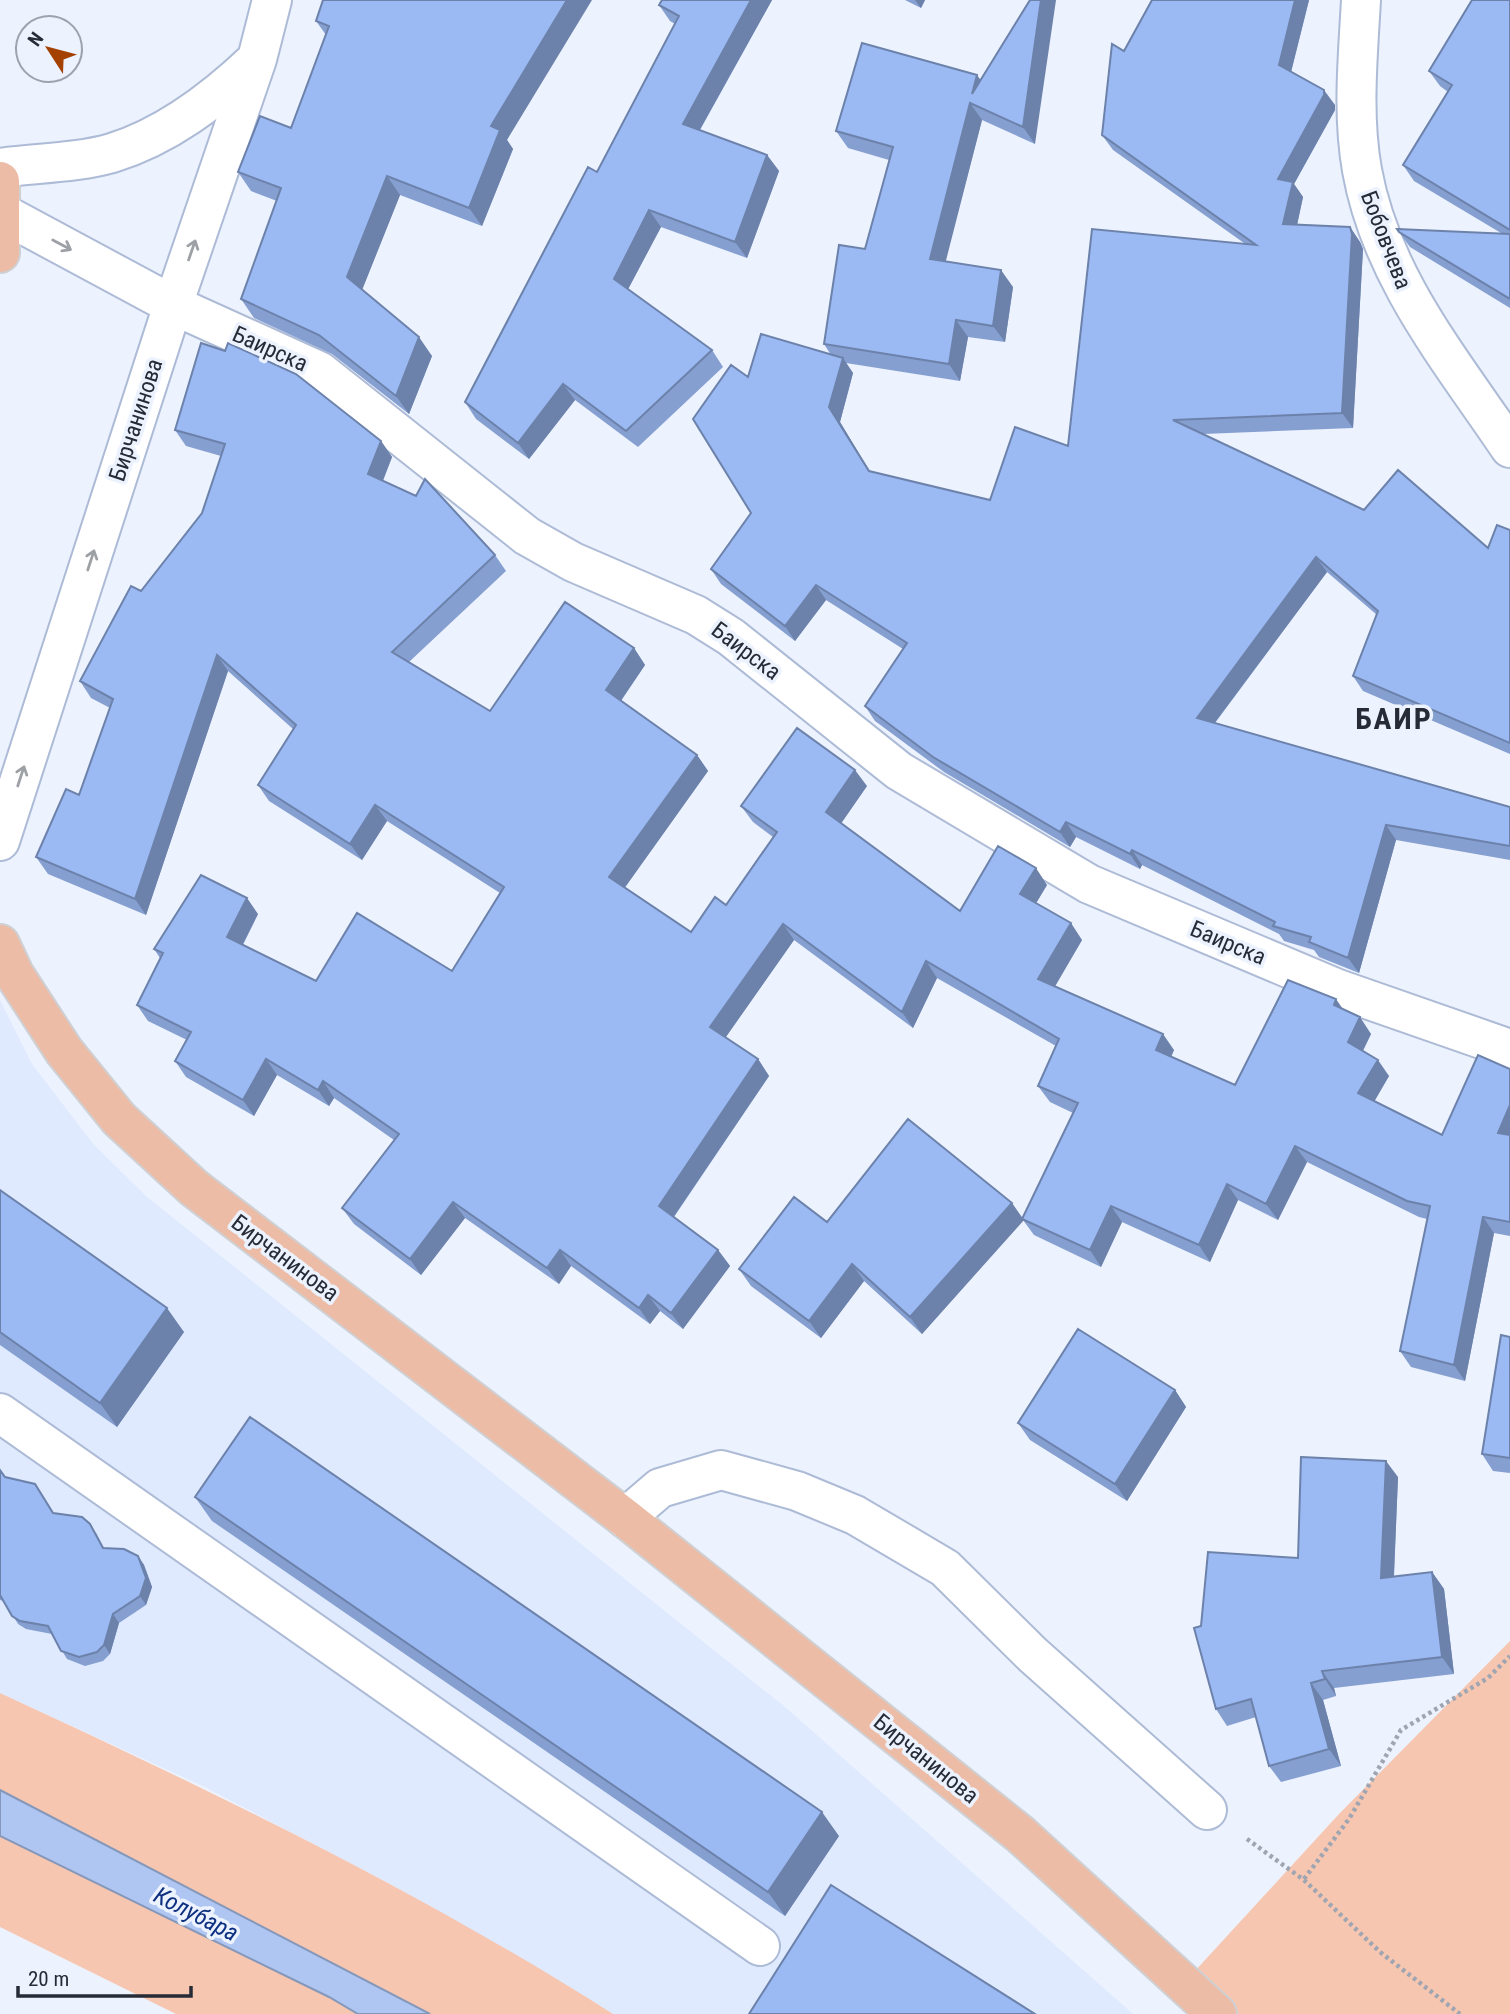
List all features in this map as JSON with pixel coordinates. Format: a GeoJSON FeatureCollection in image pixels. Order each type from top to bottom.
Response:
{"type":"FeatureCollection","features":[{"type":"Feature","properties":{"kind":"main road"},"geometry":{"type":"LineString","coordinates":[[0,253],[1,197]]}},
{"type":"Feature","properties":{"kind":"main road","name":"Бирчанинова"},"geometry":{"type":"LineString","coordinates":[[0,944],[14,974],[64,1051],[119,1119],[194,1188],[625,1518],[1020,1834],[1217,2014]]}},
{"type":"Feature","properties":{"kind":"street","name":"Бирчанинова"},"geometry":{"type":"LineString","coordinates":[[0,841],[173,305],[257,59],[272,0]]}},
{"type":"Feature","properties":{"kind":"street","name":"Бобовчева"},"geometry":{"type":"LineString","coordinates":[[1362,0],[1357,72],[1361,166],[1369,205],[1403,289],[1498,414],[1510,448]]}},
{"type":"Feature","properties":{"kind":"street"},"geometry":{"type":"LineString","coordinates":[[0,168],[110,153],[159,134],[227,87],[257,59]]}},
{"type":"Feature","properties":{"kind":"street","name":"Баирска"},"geometry":{"type":"LineString","coordinates":[[1,197],[173,305],[319,371],[527,536],[573,562],[696,615],[731,636],[899,771],[1089,884],[1338,989],[1510,1049]]}},
{"type":"Feature","properties":{"kind":"street"},"geometry":{"type":"LineString","coordinates":[[0,1413],[760,1946]]}},
{"type":"Feature","properties":{"kind":"street"},"geometry":{"type":"LineString","coordinates":[[625,1518],[660,1488],[721,1471],[797,1491],[855,1516],[945,1567],[1033,1655],[1208,1810]]}},
{"type":"Feature","properties":{"kind":"path"},"geometry":{"type":"LineString","coordinates":[[1304,1880],[1349,1819],[1401,1730],[1488,1678],[1510,1656]]}},
{"type":"Feature","properties":{"kind":"path"},"geometry":{"type":"LineString","coordinates":[[1208,1810],[1304,1880],[1380,1952],[1460,2014]]}},
{"type":"Feature","properties":{"kind":"shaded area"},"geometry":{"type":"Polygon","coordinates":[[[0,1000],[32,1064],[94,1145],[147,1197],[785,1707],[1133,2014],[613,2014],[394,1886],[205,1787],[0,1693],[0,1000]]]}},
{"type":"Feature","properties":{"kind":"shaded area"},"geometry":{"type":"Polygon","coordinates":[[[1510,1641],[1510,2014],[1217,2014],[1183,1984],[1339,1814],[1510,1641]]]}},
{"type":"Feature","properties":{"kind":"shaded area"},"geometry":{"type":"Polygon","coordinates":[[[0,1693],[312,1843],[464,1925],[613,2014],[430,2014],[0,1790],[0,1693]]]}},
{"type":"Feature","properties":{"kind":"shaded area"},"geometry":{"type":"Polygon","coordinates":[[[0,1836],[329,1997],[358,2014],[176,2014],[0,1927],[0,1836]]]}},
{"type":"Feature","properties":{"kind":"water","name":"Колубара"},"geometry":{"type":"Polygon","coordinates":[[[0,1790],[430,2014],[358,2014],[329,1997],[0,1836],[0,1790]]]}},
{"type":"Feature","properties":{"kind":"building"},"geometry":{"type":"Polygon","coordinates":[[[323,0],[567,0],[491,126],[500,130],[469,208],[387,176],[347,277],[419,337],[396,396],[319,335],[241,299],[281,188],[238,172],[260,116],[291,128],[329,26],[316,21],[323,0]]]}},
{"type":"Feature","properties":{"kind":"building"},"geometry":{"type":"Polygon","coordinates":[[[662,0],[751,0],[683,124],[767,155],[735,242],[649,210],[614,279],[712,350],[626,431],[563,384],[518,443],[465,402],[588,167],[597,172],[679,16],[659,5],[662,0]]]}},
{"type":"Feature","properties":{"kind":"building"},"geometry":{"type":"Polygon","coordinates":[[[1030,0],[1041,0],[1023,127],[970,103],[930,259],[1001,270],[993,326],[956,320],[949,364],[824,344],[839,245],[865,249],[893,147],[836,131],[862,43],[977,75],[972,94],[1030,0]]]}},
{"type":"Feature","properties":{"kind":"building"},"geometry":{"type":"Polygon","coordinates":[[[1152,0],[1295,0],[1279,65],[1324,90],[1324,95],[1278,179],[1293,182],[1283,224],[1350,227],[1352,234],[1342,413],[1173,420],[1364,510],[1398,470],[1488,548],[1497,525],[1510,530],[1510,743],[1353,676],[1378,611],[1316,557],[1197,718],[1510,807],[1510,846],[1386,825],[1348,958],[1309,942],[1311,937],[1273,926],[1275,922],[1132,850],[1130,854],[1066,822],[1060,832],[933,757],[865,706],[907,643],[816,585],[785,626],[711,569],[751,513],[693,419],[731,365],[748,377],[761,334],[843,358],[829,407],[869,471],[990,500],[1015,427],[1068,446],[1092,229],[1256,245],[1102,135],[1112,44],[1124,51],[1152,0]]]}},
{"type":"Feature","properties":{"kind":"building"},"geometry":{"type":"Polygon","coordinates":[[[1472,0],[1510,0],[1510,230],[1403,165],[1452,85],[1429,71],[1472,0]]]}},
{"type":"Feature","properties":{"kind":"building"},"geometry":{"type":"Polygon","coordinates":[[[1397,229],[1510,234],[1510,299],[1399,232],[1397,229]]]}},
{"type":"Feature","properties":{"kind":"building"},"geometry":{"type":"Polygon","coordinates":[[[201,343],[225,351],[228,343],[296,374],[381,441],[368,474],[416,496],[425,479],[495,555],[392,652],[490,711],[565,602],[634,648],[606,690],[697,755],[609,877],[691,932],[715,897],[726,905],[777,832],[741,806],[797,728],[855,770],[826,812],[960,911],[998,846],[1036,868],[1020,894],[1071,923],[1038,979],[1163,1034],[1156,1050],[1235,1085],[1288,980],[1336,999],[1334,1005],[1360,1017],[1348,1042],[1378,1060],[1358,1093],[1442,1135],[1478,1055],[1510,1069],[1510,1105],[1498,1133],[1510,1135],[1510,1222],[1483,1217],[1454,1365],[1400,1351],[1430,1206],[1407,1201],[1295,1146],[1266,1204],[1227,1184],[1199,1245],[1111,1206],[1090,1250],[1022,1219],[1078,1103],[1038,1086],[1059,1039],[926,961],[902,1012],[783,924],[710,1027],[758,1059],[659,1206],[718,1250],[671,1313],[648,1295],[639,1308],[560,1250],[547,1268],[453,1202],[410,1259],[342,1208],[399,1134],[323,1081],[318,1090],[266,1059],[243,1100],[175,1061],[191,1032],[137,1005],[163,953],[154,949],[201,875],[247,898],[227,937],[316,981],[357,913],[452,971],[504,887],[375,805],[350,844],[258,785],[296,725],[217,655],[135,899],[36,857],[66,789],[79,795],[113,699],[80,681],[131,586],[141,591],[202,513],[225,444],[175,430],[201,343]]]}},
{"type":"Feature","properties":{"kind":"building"},"geometry":{"type":"Polygon","coordinates":[[[908,1119],[1012,1203],[910,1317],[852,1264],[809,1321],[739,1269],[794,1197],[827,1222],[908,1119]]]}},
{"type":"Feature","properties":{"kind":"building"},"geometry":{"type":"Polygon","coordinates":[[[0,1190],[167,1308],[100,1403],[0,1332],[0,1190]]]}},
{"type":"Feature","properties":{"kind":"building"},"geometry":{"type":"Polygon","coordinates":[[[1078,1329],[1175,1390],[1115,1484],[1018,1423],[1078,1329]]]}},
{"type":"Feature","properties":{"kind":"building"},"geometry":{"type":"Polygon","coordinates":[[[1501,1335],[1510,1337],[1510,1458],[1482,1454],[1501,1335]]]}},
{"type":"Feature","properties":{"kind":"building"},"geometry":{"type":"Polygon","coordinates":[[[250,1417],[822,1812],[768,1892],[195,1497],[250,1417]]]}},
{"type":"Feature","properties":{"kind":"building"},"geometry":{"type":"Polygon","coordinates":[[[1301,1457],[1386,1461],[1381,1578],[1432,1572],[1442,1657],[1322,1671],[1325,1679],[1311,1683],[1329,1749],[1269,1766],[1251,1699],[1216,1709],[1194,1628],[1201,1626],[1208,1552],[1298,1558],[1301,1457]]]}},
{"type":"Feature","properties":{"kind":"building"},"geometry":{"type":"Polygon","coordinates":[[[0,1470],[5,1477],[35,1484],[53,1513],[82,1517],[90,1524],[103,1548],[124,1549],[138,1556],[146,1578],[140,1596],[113,1614],[104,1645],[97,1652],[79,1657],[61,1651],[48,1626],[20,1621],[12,1616],[0,1595],[0,1470]]]}},
{"type":"Feature","properties":{"kind":"building"},"geometry":{"type":"Polygon","coordinates":[[[831,1885],[1035,2014],[749,2014],[831,1885]]]}},
{"type":"Feature","properties":{"kind":"district","name":"БАИР"},"geometry":{"type":"Point","coordinates":[1394,718]}}]}
